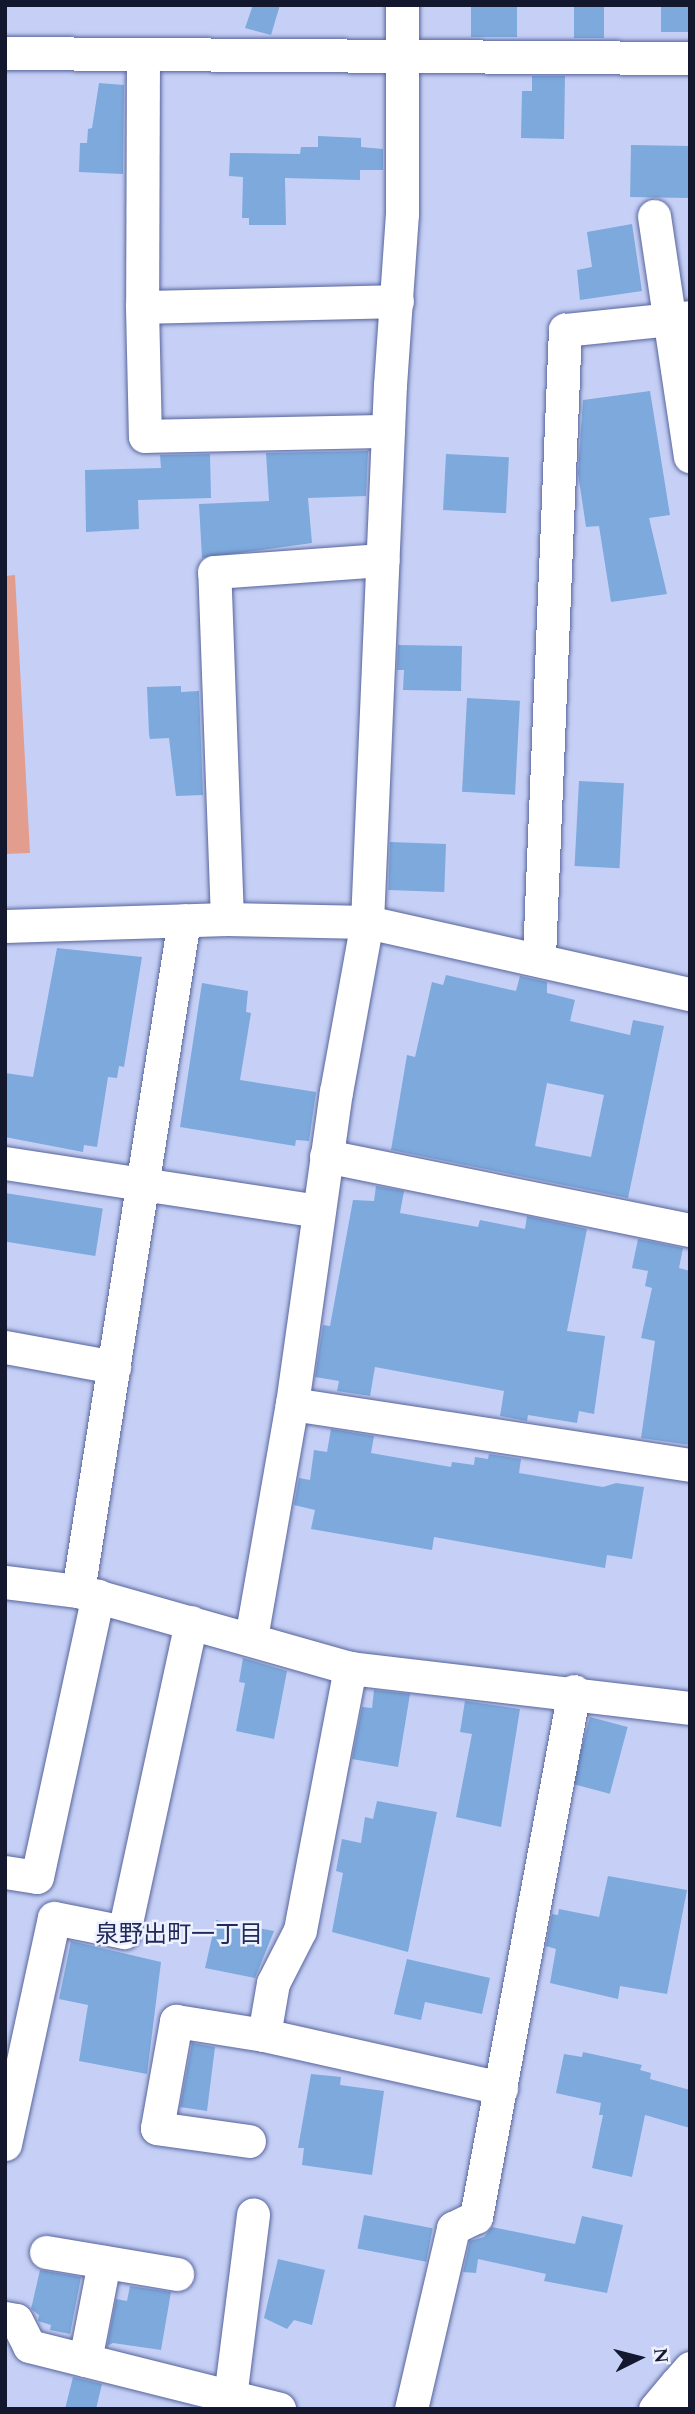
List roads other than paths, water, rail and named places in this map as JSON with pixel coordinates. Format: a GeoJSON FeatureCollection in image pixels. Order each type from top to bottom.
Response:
{"type":"FeatureCollection","features":[{"type":"Feature","properties":{"kind":"street"},"geometry":{"type":"LineString","coordinates":[[251,1638],[292,1404],[326,1156],[368,922],[388,431],[404,163],[402,5]]}},
{"type":"Feature","properties":{"kind":"street"},"geometry":{"type":"LineString","coordinates":[[5,53],[690,58]]}},
{"type":"Feature","properties":{"kind":"street"},"geometry":{"type":"LineString","coordinates":[[143,55],[142,306],[145,436],[388,431]]}},
{"type":"Feature","properties":{"kind":"street"},"geometry":{"type":"LineString","coordinates":[[654,216],[680,318],[690,456]]}},
{"type":"Feature","properties":{"kind":"street"},"geometry":{"type":"LineString","coordinates":[[142,306],[397,301]]}},
{"type":"Feature","properties":{"kind":"street"},"geometry":{"type":"LineString","coordinates":[[539,957],[565,330],[680,318]]}},
{"type":"Feature","properties":{"kind":"street"},"geometry":{"type":"LineString","coordinates":[[227,919],[214,572],[383,560]]}},
{"type":"Feature","properties":{"kind":"street"},"geometry":{"type":"LineString","coordinates":[[5,926],[227,919],[368,922],[539,957],[690,994]]}},
{"type":"Feature","properties":{"kind":"street"},"geometry":{"type":"LineString","coordinates":[[184,920],[114,1367],[88,1594],[21,1874],[54,1918],[124,1932],[191,1622]]}},
{"type":"Feature","properties":{"kind":"street"},"geometry":{"type":"LineString","coordinates":[[326,1156],[690,1230]]}},
{"type":"Feature","properties":{"kind":"street"},"geometry":{"type":"LineString","coordinates":[[5,1163],[318,1211]]}},
{"type":"Feature","properties":{"kind":"street"},"geometry":{"type":"LineString","coordinates":[[5,1347],[114,1367]]}},
{"type":"Feature","properties":{"kind":"street"},"geometry":{"type":"LineString","coordinates":[[292,1404],[690,1465]]}},
{"type":"Feature","properties":{"kind":"street"},"geometry":{"type":"LineString","coordinates":[[5,1582],[88,1594],[350,1668],[574,1691],[690,1708]]}},
{"type":"Feature","properties":{"kind":"street"},"geometry":{"type":"LineString","coordinates":[[264,2035],[273,1983],[300,1930],[350,1668]]}},
{"type":"Feature","properties":{"kind":"street"},"geometry":{"type":"LineString","coordinates":[[411,2409],[453,2228],[476,2217],[574,1691]]}},
{"type":"Feature","properties":{"kind":"street"},"geometry":{"type":"LineString","coordinates":[[5,2144],[54,1918]]}},
{"type":"Feature","properties":{"kind":"street"},"geometry":{"type":"LineString","coordinates":[[249,2141],[157,2128],[176,2021],[264,2035],[501,2088]]}},
{"type":"Feature","properties":{"kind":"street"},"geometry":{"type":"LineString","coordinates":[[230,2397],[253,2214]]}},
{"type":"Feature","properties":{"kind":"street"},"geometry":{"type":"LineString","coordinates":[[46,2252],[177,2274]]}},
{"type":"Feature","properties":{"kind":"street"},"geometry":{"type":"LineString","coordinates":[[85,2360],[104,2262]]}},
{"type":"Feature","properties":{"kind":"street"},"geometry":{"type":"LineString","coordinates":[[5,2318],[16,2320],[29,2346],[279,2409]]}},
{"type":"Feature","properties":{"kind":"street"},"geometry":{"type":"LineString","coordinates":[[655,2409],[685,2382]]}},
{"type":"Feature","properties":{"kind":"district","name":"泉野出町一丁目"},"geometry":{"type":"Point","coordinates":[179,1936]}}]}
